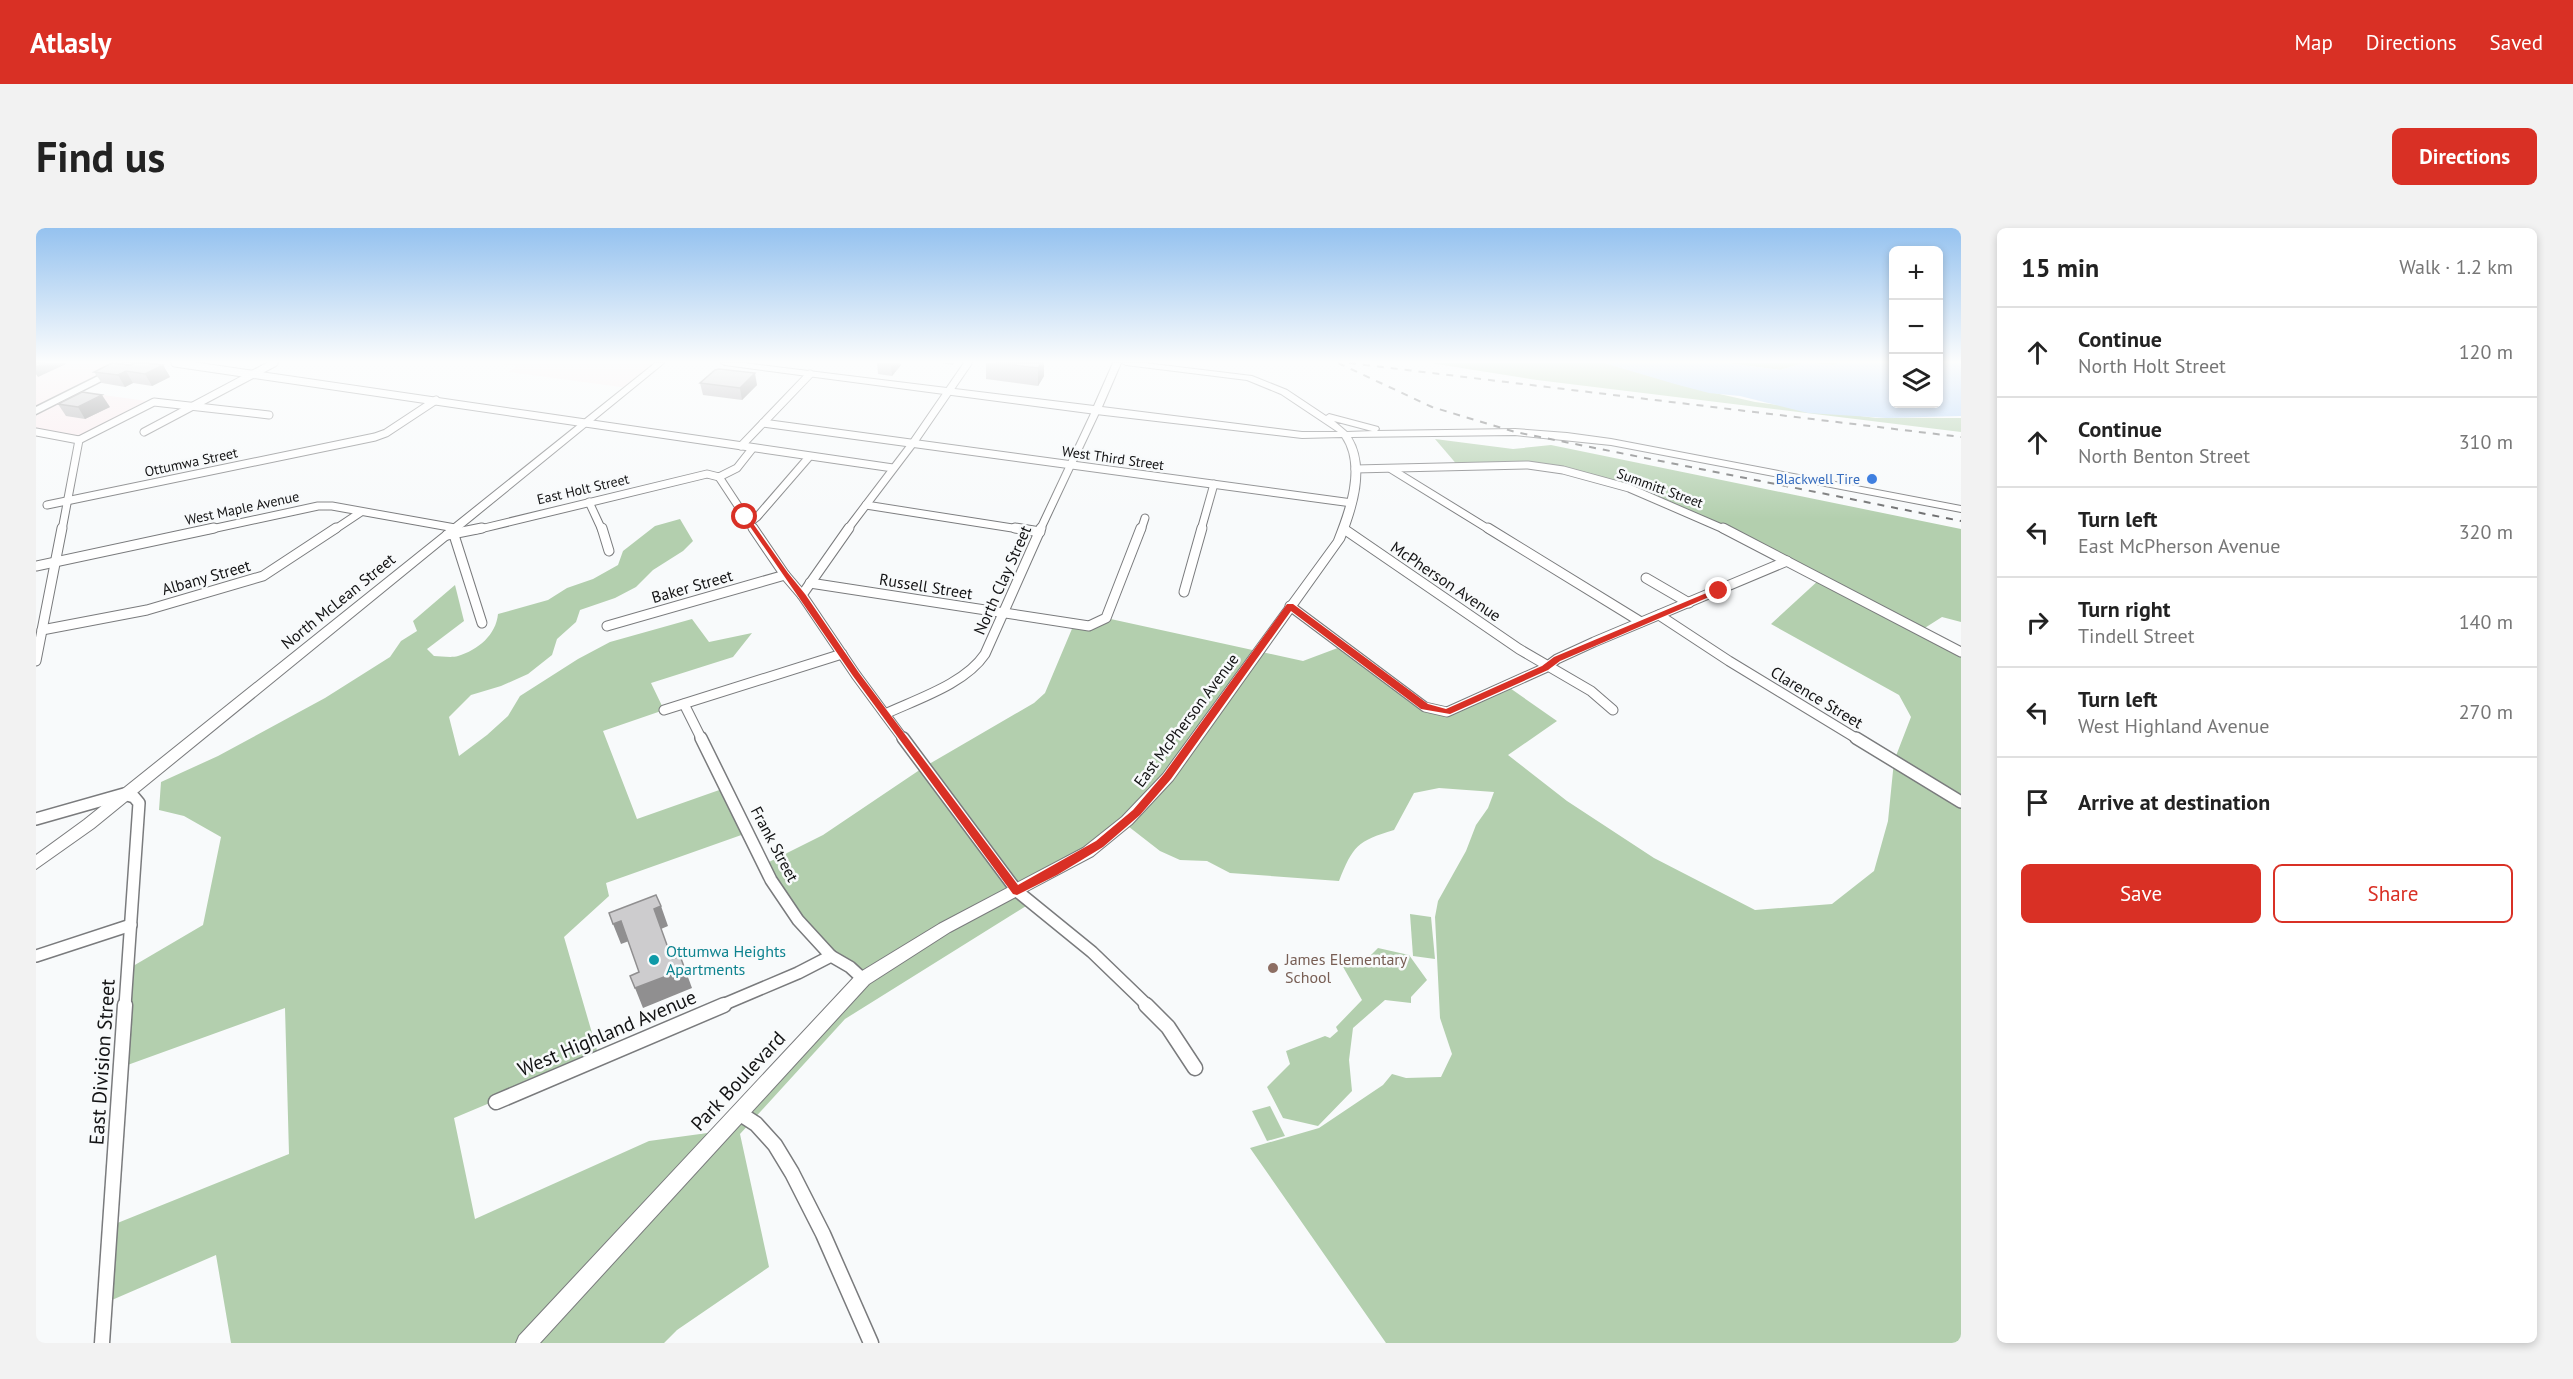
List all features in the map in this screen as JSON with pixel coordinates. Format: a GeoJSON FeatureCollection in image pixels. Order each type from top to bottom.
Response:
{"type":"FeatureCollection","features":[{"type":"Feature","properties":{"kind":"main road","name":"North McLean Street"},"geometry":{"type":"LineString","coordinates":[[36,863],[52,854],[595,415]]}},
{"type":"Feature","properties":{"kind":"main road"},"geometry":{"type":"LineString","coordinates":[[1131,415],[1302,435],[1515,432],[1578,438],[1961,510]]}},
{"type":"Feature","properties":{"kind":"main road"},"geometry":{"type":"LineString","coordinates":[[1302,435],[1323,424],[1318,415]]}},
{"type":"Feature","properties":{"kind":"main road"},"geometry":{"type":"LineString","coordinates":[[1320,415],[1346,435],[1355,469],[1352,503],[1344,529]]}},
{"type":"Feature","properties":{"kind":"main road"},"geometry":{"type":"LineString","coordinates":[[1325,415],[1355,425],[1400,433]]}},
{"type":"Feature","properties":{"kind":"main road","name":"East McPherson Avenue"},"geometry":{"type":"LineString","coordinates":[[1017,891],[1099,844],[1137,812],[1168,777],[1339,540],[1344,529]]}},
{"type":"Feature","properties":{"kind":"main road","name":"Park Boulevard"},"geometry":{"type":"LineString","coordinates":[[526,1343],[863,979],[900,953],[1017,891]]}},
{"type":"Feature","properties":{"kind":"street"},"geometry":{"type":"LineString","coordinates":[[36,432],[80,440],[129,415]]}},
{"type":"Feature","properties":{"kind":"street"},"geometry":{"type":"LineString","coordinates":[[144,432],[175,415]]}},
{"type":"Feature","properties":{"kind":"street"},"geometry":{"type":"LineString","coordinates":[[262,415],[269,416]]}},
{"type":"Feature","properties":{"kind":"street","name":"Ottumwa Street"},"geometry":{"type":"LineString","coordinates":[[47,505],[375,437],[386,433],[413,415]]}},
{"type":"Feature","properties":{"kind":"street"},"geometry":{"type":"LineString","coordinates":[[529,415],[893,468]]}},
{"type":"Feature","properties":{"kind":"street"},"geometry":{"type":"LineString","coordinates":[[741,446],[770,415]]}},
{"type":"Feature","properties":{"kind":"street"},"geometry":{"type":"LineString","coordinates":[[802,595],[931,415]]}},
{"type":"Feature","properties":{"kind":"street","name":"North Clay Street"},"geometry":{"type":"LineString","coordinates":[[885,714],[973,671],[985,654],[1094,415]]}},
{"type":"Feature","properties":{"kind":"street","name":"West Third Street"},"geometry":{"type":"LineString","coordinates":[[763,423],[1352,503]]}},
{"type":"Feature","properties":{"kind":"street"},"geometry":{"type":"LineString","coordinates":[[36,661],[80,440]]}},
{"type":"Feature","properties":{"kind":"street"},"geometry":{"type":"LineString","coordinates":[[752,449],[737,468],[719,477],[785,575],[802,595],[885,714],[1017,891],[1092,952],[1128,986],[1168,1027],[1195,1068]]}},
{"type":"Feature","properties":{"kind":"street"},"geometry":{"type":"LineString","coordinates":[[749,523],[757,517],[809,457]]}},
{"type":"Feature","properties":{"kind":"street","name":"Summitt Street"},"geometry":{"type":"LineString","coordinates":[[1355,469],[1528,465],[1550,467],[1623,487],[1683,507],[1961,652]]}},
{"type":"Feature","properties":{"kind":"street"},"geometry":{"type":"LineString","coordinates":[[1391,469],[1641,622]]}},
{"type":"Feature","properties":{"kind":"street","name":"East Holt Street"},"geometry":{"type":"LineString","coordinates":[[452,533],[707,474],[719,477]]}},
{"type":"Feature","properties":{"kind":"street"},"geometry":{"type":"LineString","coordinates":[[1184,592],[1214,484]]}},
{"type":"Feature","properties":{"kind":"street"},"geometry":{"type":"LineString","coordinates":[[589,502],[601,526],[609,551]]}},
{"type":"Feature","properties":{"kind":"street"},"geometry":{"type":"LineString","coordinates":[[866,505],[1040,532]]}},
{"type":"Feature","properties":{"kind":"street","name":"West Maple Avenue"},"geometry":{"type":"LineString","coordinates":[[36,566],[311,507],[332,506],[452,533]]}},
{"type":"Feature","properties":{"kind":"street","name":"Albany Street"},"geometry":{"type":"LineString","coordinates":[[40,633],[147,610],[263,576],[362,512]]}},
{"type":"Feature","properties":{"kind":"street","name":"Russell Street"},"geometry":{"type":"LineString","coordinates":[[810,582],[1089,626],[1106,618],[1145,518]]}},
{"type":"Feature","properties":{"kind":"street","name":"McPherson Avenue"},"geometry":{"type":"LineString","coordinates":[[1344,529],[1519,649],[1591,691],[1613,710]]}},
{"type":"Feature","properties":{"kind":"street"},"geometry":{"type":"LineString","coordinates":[[452,533],[482,622]]}},
{"type":"Feature","properties":{"kind":"street"},"geometry":{"type":"LineString","coordinates":[[1290,606],[1425,707],[1447,712],[1557,659],[1787,561]]}},
{"type":"Feature","properties":{"kind":"street","name":"Baker Street"},"geometry":{"type":"LineString","coordinates":[[607,626],[785,575]]}},
{"type":"Feature","properties":{"kind":"street"},"geometry":{"type":"LineString","coordinates":[[1646,578],[1689,603]]}},
{"type":"Feature","properties":{"kind":"street","name":"Clarence Street"},"geometry":{"type":"LineString","coordinates":[[1659,615],[1961,802]]}},
{"type":"Feature","properties":{"kind":"street"},"geometry":{"type":"LineString","coordinates":[[664,710],[842,654]]}},
{"type":"Feature","properties":{"kind":"street","name":"Frank Street"},"geometry":{"type":"LineString","coordinates":[[684,704],[771,880],[798,920],[831,956],[850,967],[863,979]]}},
{"type":"Feature","properties":{"kind":"street"},"geometry":{"type":"LineString","coordinates":[[36,819],[124,794]]}},
{"type":"Feature","properties":{"kind":"street","name":"East Division Street"},"geometry":{"type":"LineString","coordinates":[[102,1343],[139,803],[134,797],[124,794]]}},
{"type":"Feature","properties":{"kind":"street"},"geometry":{"type":"LineString","coordinates":[[36,956],[131,925]]}},
{"type":"Feature","properties":{"kind":"street","name":"West Highland Avenue"},"geometry":{"type":"LineString","coordinates":[[496,1102],[798,973],[831,956]]}},
{"type":"Feature","properties":{"kind":"street"},"geometry":{"type":"LineString","coordinates":[[739,1113],[756,1124],[775,1145],[792,1173],[823,1234],[871,1343]]}},
{"type":"Feature","properties":{"kind":"shaded area"},"geometry":{"type":"Polygon","coordinates":[[[36,415],[128,415],[79,440],[36,432],[36,415]]]}},
{"type":"Feature","properties":{"kind":"green space"},"geometry":{"type":"Polygon","coordinates":[[[1823,415],[1876,418],[1961,418],[1961,432],[1823,415]]]}},
{"type":"Feature","properties":{"kind":"green space"},"geometry":{"type":"Polygon","coordinates":[[[1435,439],[1513,449],[1551,445],[1961,529],[1961,622],[1942,617],[1920,631],[1961,652],[1961,1343],[1386,1343],[1250,1148],[1319,1128],[1383,1085],[1392,1074],[1406,1078],[1441,1077],[1452,1054],[1440,1018],[1435,917],[1438,901],[1466,851],[1476,825],[1488,808],[1494,792],[1439,788],[1414,793],[1394,830],[1358,846],[1348,860],[1339,881],[1230,873],[1207,861],[1180,860],[1160,851],[1124,823],[1017,890],[1031,903],[845,1019],[740,1134],[769,1267],[677,1330],[664,1343],[231,1343],[216,1255],[105,1303],[110,1226],[289,1154],[285,1008],[122,1067],[128,969],[203,925],[221,837],[184,816],[159,810],[161,782],[218,756],[325,698],[390,657],[401,641],[417,631],[413,621],[455,585],[464,621],[427,649],[434,656],[455,657],[472,650],[490,635],[497,622],[498,614],[548,600],[567,588],[593,579],[618,565],[623,551],[655,526],[680,519],[693,541],[683,551],[653,570],[636,587],[615,598],[580,610],[576,622],[557,639],[552,655],[528,674],[501,686],[471,695],[449,717],[459,756],[508,716],[520,696],[578,659],[610,642],[692,619],[709,642],[752,633],[733,657],[651,683],[664,710],[603,731],[637,819],[725,788],[747,833],[606,883],[609,896],[564,937],[599,1057],[454,1118],[475,1219],[649,1141],[722,1131],[863,979],[831,956],[763,865],[823,835],[924,767],[1034,703],[1045,693],[1074,624],[1106,618],[1303,661],[1343,646],[1441,712],[1507,686],[1557,721],[1508,755],[1567,801],[1654,858],[1755,910],[1832,904],[1874,871],[1888,821],[1894,761],[1911,717],[1899,695],[1771,624],[1820,579],[1683,507],[1550,467],[1459,467],[1435,439]]]}},
{"type":"Feature","properties":{"kind":"green space"},"geometry":{"type":"Polygon","coordinates":[[[1410,914],[1431,917],[1435,959],[1413,956],[1410,914]]]}},
{"type":"Feature","properties":{"kind":"green space"},"geometry":{"type":"Polygon","coordinates":[[[1378,948],[1409,955],[1427,980],[1411,997],[1411,1003],[1385,1000],[1353,1028],[1349,1060],[1352,1091],[1318,1126],[1283,1118],[1267,1087],[1290,1064],[1286,1051],[1325,1036],[1330,1038],[1338,1031],[1336,1027],[1362,1000],[1342,965],[1348,960],[1361,965],[1378,948]]]}},
{"type":"Feature","properties":{"kind":"green space"},"geometry":{"type":"Polygon","coordinates":[[[1270,1106],[1285,1136],[1267,1141],[1252,1111],[1270,1106]]]}},
{"type":"Feature","properties":{"kind":"water"},"geometry":{"type":"Polygon","coordinates":[[[1840,415],[1961,415],[1887,418],[1840,415]]]}},
{"type":"Feature","properties":{"kind":"building","name":"Ottumwa Heights Apartments"},"geometry":{"type":"Polygon","coordinates":[[[656,895],[661,906],[654,909],[672,959],[680,956],[685,969],[635,988],[630,976],[639,972],[621,921],[613,924],[609,913],[656,895]]]}},
{"type":"Feature","properties":{"kind":"railway"},"geometry":{"type":"LineString","coordinates":[[1459,415],[1515,432],[1961,521]]}},
{"type":"Feature","properties":{"kind":"railway"},"geometry":{"type":"LineString","coordinates":[[1779,415],[1961,437]]}},
{"type":"Feature","properties":{"kind":"place","name":"Blackwell Tire"},"geometry":{"type":"Point","coordinates":[1872,479]}},
{"type":"Feature","properties":{"kind":"place","name":"Ottumwa Heights Apartments"},"geometry":{"type":"Point","coordinates":[654,960]}},
{"type":"Feature","properties":{"kind":"place","name":"James Elementary School"},"geometry":{"type":"Point","coordinates":[1273,968]}},
{"type":"Feature","properties":{"kind":"route"},"geometry":{"type":"LineString","coordinates":[[745,517],[785,575],[798,588],[856,675],[1017,891],[1099,844],[1137,812],[1168,777],[1290,606],[1425,707],[1447,712],[1545,668],[1557,659],[1719,591]]}}]}
